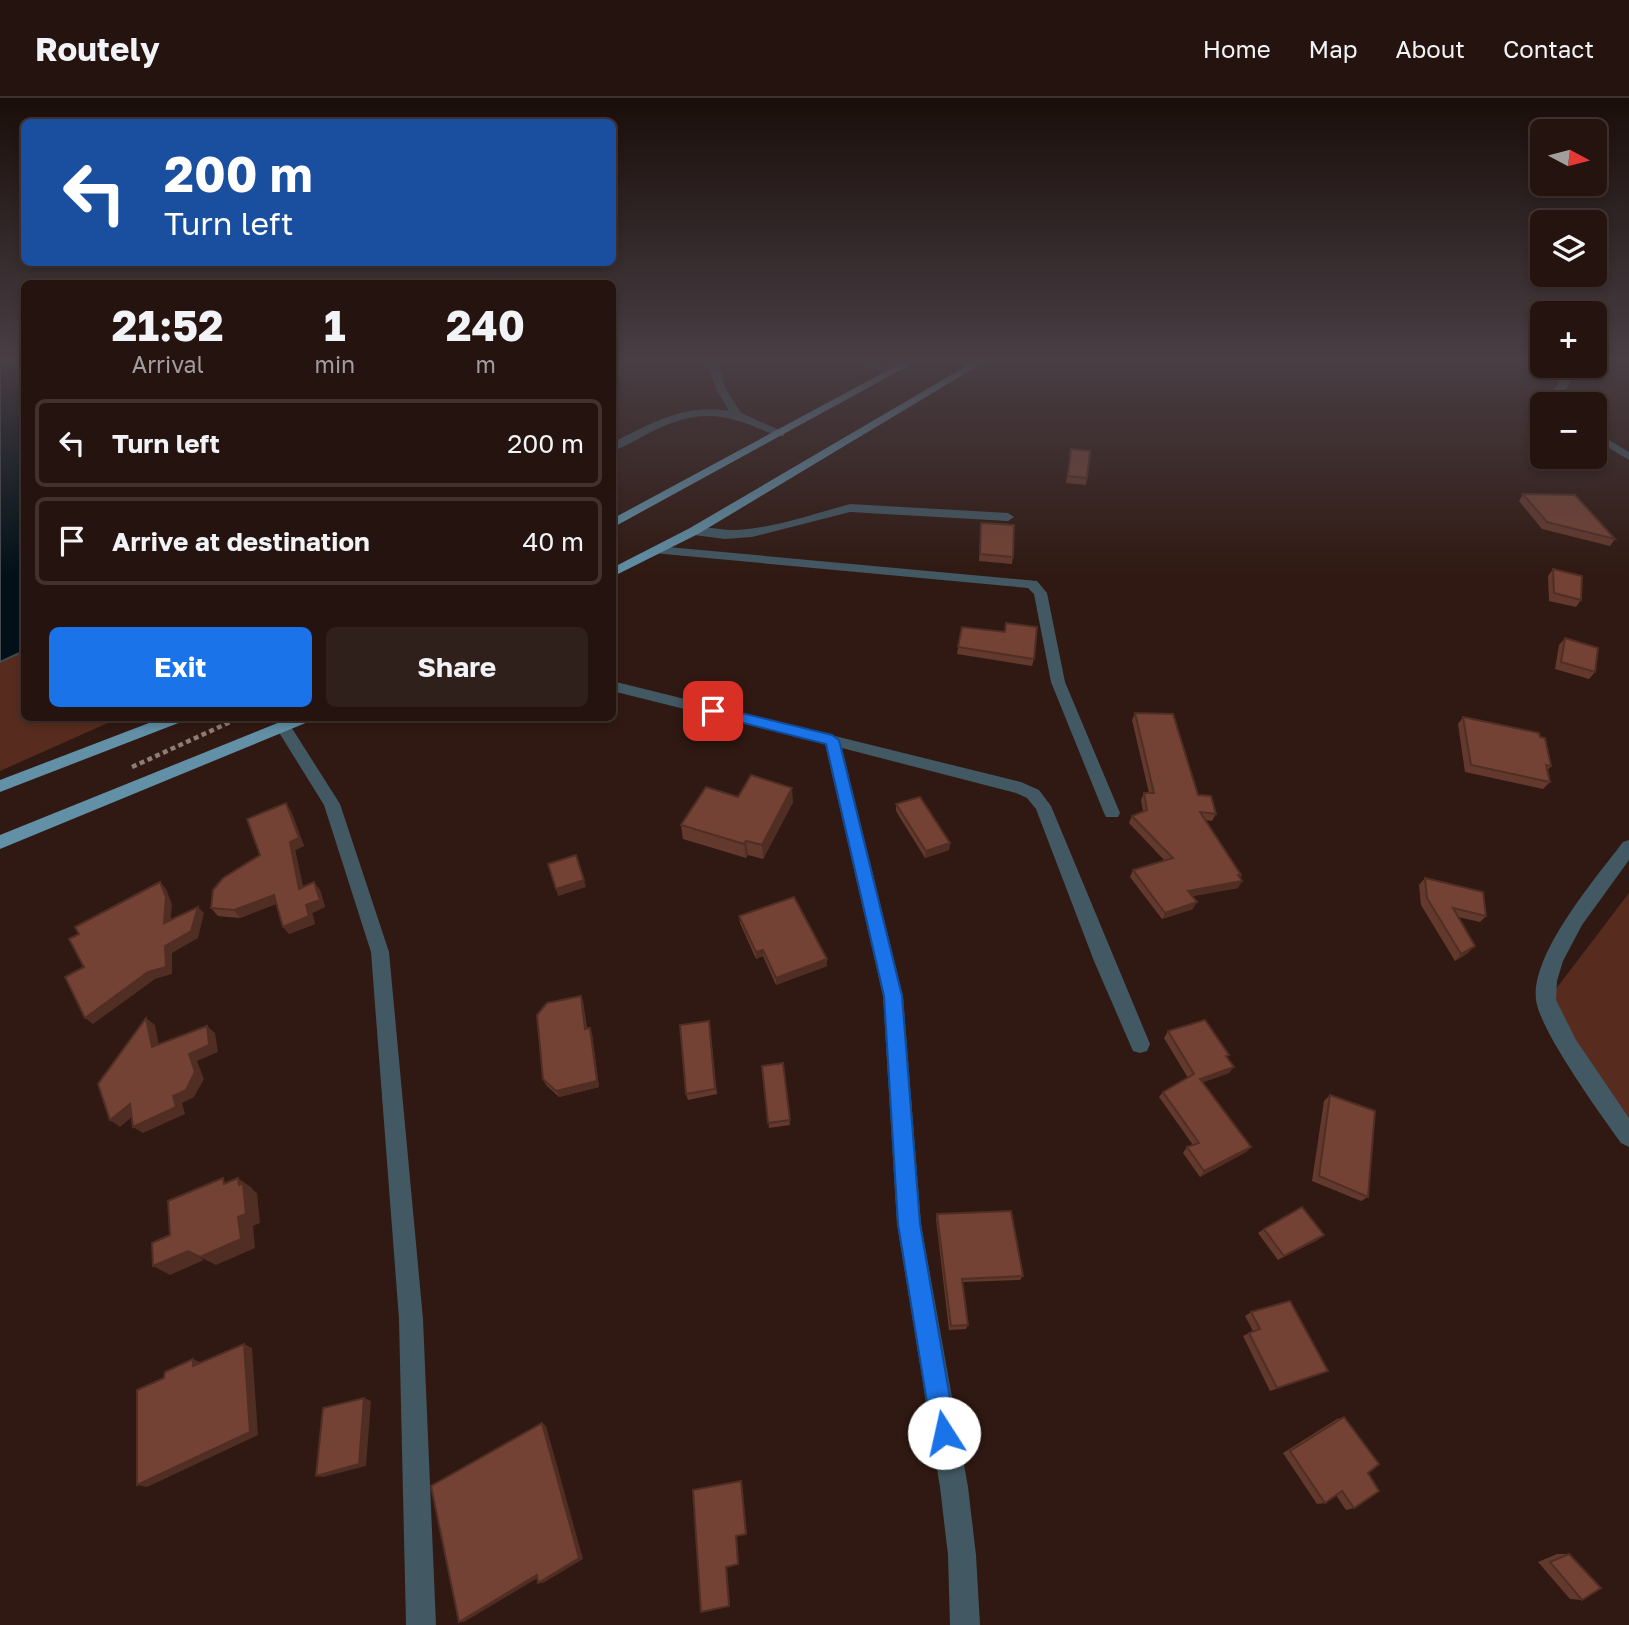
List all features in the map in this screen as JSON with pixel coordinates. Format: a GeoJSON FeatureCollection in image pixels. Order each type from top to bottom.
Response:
{"type":"FeatureCollection","features":[{"type":"Feature","properties":{"kind":"main road"},"geometry":{"type":"LineString","coordinates":[[616,522],[783,432]]}},
{"type":"Feature","properties":{"kind":"main road"},"geometry":{"type":"LineString","coordinates":[[616,571],[694,531],[861,432]]}},
{"type":"Feature","properties":{"kind":"main road"},"geometry":{"type":"LineString","coordinates":[[0,786],[168,721]]}},
{"type":"Feature","properties":{"kind":"main road"},"geometry":{"type":"LineString","coordinates":[[0,842],[293,722]]}},
{"type":"Feature","properties":{"kind":"street"},"geometry":{"type":"LineString","coordinates":[[616,446],[644,432]]}},
{"type":"Feature","properties":{"kind":"street"},"geometry":{"type":"LineString","coordinates":[[776,432],[780,434]]}},
{"type":"Feature","properties":{"kind":"street"},"geometry":{"type":"LineString","coordinates":[[1607,443],[1629,457]]}},
{"type":"Feature","properties":{"kind":"street"},"geometry":{"type":"LineString","coordinates":[[694,531],[725,535],[752,533],[850,508],[1007,517]]}},
{"type":"Feature","properties":{"kind":"street"},"geometry":{"type":"LineString","coordinates":[[657,550],[1032,584],[1040,593],[1058,682],[1112,813]]}},
{"type":"Feature","properties":{"kind":"street"},"geometry":{"type":"LineString","coordinates":[[616,687],[1021,788],[1033,794],[1043,806],[1140,1044]]}},
{"type":"Feature","properties":{"kind":"street"},"geometry":{"type":"LineString","coordinates":[[293,722],[332,804],[380,952],[411,1319],[421,1625]]}},
{"type":"Feature","properties":{"kind":"street"},"geometry":{"type":"LineString","coordinates":[[832,740],[893,996],[909,1224],[954,1487],[962,1555],[965,1625]]}},
{"type":"Feature","properties":{"kind":"street"},"geometry":{"type":"LineString","coordinates":[[1629,847],[1569,928],[1547,981],[1546,1002],[1568,1043],[1629,1136]]}},
{"type":"Feature","properties":{"kind":"path"},"geometry":{"type":"LineString","coordinates":[[128,769],[232,721]]}},
{"type":"Feature","properties":{"kind":"shaded area"},"geometry":{"type":"Polygon","coordinates":[[[0,432],[21,432],[21,652],[0,662],[0,432]]]}},
{"type":"Feature","properties":{"kind":"shaded area"},"geometry":{"type":"Polygon","coordinates":[[[21,652],[21,721],[112,721],[0,771],[0,662],[21,652]]]}},
{"type":"Feature","properties":{"kind":"shaded area"},"geometry":{"type":"Polygon","coordinates":[[[1629,893],[1629,1118],[1546,1002],[1629,893]]]}},
{"type":"Feature","properties":{"kind":"building"},"geometry":{"type":"Polygon","coordinates":[[[1071,449],[1090,451],[1087,478],[1068,476],[1071,449]]]}},
{"type":"Feature","properties":{"kind":"building"},"geometry":{"type":"Polygon","coordinates":[[[1523,494],[1575,495],[1615,539],[1547,522],[1523,494]]]}},
{"type":"Feature","properties":{"kind":"building"},"geometry":{"type":"Polygon","coordinates":[[[981,523],[1014,525],[1013,557],[980,554],[981,523]]]}},
{"type":"Feature","properties":{"kind":"building"},"geometry":{"type":"Polygon","coordinates":[[[1553,569],[1582,576],[1581,600],[1554,593],[1553,569]]]}},
{"type":"Feature","properties":{"kind":"building"},"geometry":{"type":"Polygon","coordinates":[[[1006,623],[1037,627],[1034,659],[958,647],[962,627],[1005,632],[1006,623]]]}},
{"type":"Feature","properties":{"kind":"building"},"geometry":{"type":"Polygon","coordinates":[[[1565,638],[1598,648],[1595,672],[1561,662],[1565,638]]]}},
{"type":"Feature","properties":{"kind":"building"},"geometry":{"type":"Polygon","coordinates":[[[1135,713],[1173,714],[1198,795],[1211,796],[1216,814],[1200,812],[1241,875],[1238,875],[1242,881],[1188,891],[1197,902],[1165,913],[1133,870],[1173,858],[1132,816],[1147,810],[1144,793],[1154,793],[1135,713]]]}},
{"type":"Feature","properties":{"kind":"building"},"geometry":{"type":"Polygon","coordinates":[[[1463,717],[1539,733],[1540,737],[1545,738],[1551,766],[1546,765],[1550,782],[1471,765],[1463,717]]]}},
{"type":"Feature","properties":{"kind":"building"},"geometry":{"type":"Polygon","coordinates":[[[751,775],[792,788],[762,845],[746,841],[744,844],[681,825],[706,787],[738,797],[751,775]]]}},
{"type":"Feature","properties":{"kind":"building"},"geometry":{"type":"Polygon","coordinates":[[[920,797],[950,843],[926,851],[896,804],[920,797]]]}},
{"type":"Feature","properties":{"kind":"building"},"geometry":{"type":"Polygon","coordinates":[[[286,803],[299,838],[290,842],[299,889],[314,882],[320,900],[306,905],[309,916],[283,927],[274,895],[234,910],[211,908],[213,890],[223,878],[260,855],[247,819],[286,803]]]}},
{"type":"Feature","properties":{"kind":"building"},"geometry":{"type":"Polygon","coordinates":[[[576,855],[584,880],[556,889],[548,864],[576,855]]]}},
{"type":"Feature","properties":{"kind":"building"},"geometry":{"type":"Polygon","coordinates":[[[1425,878],[1483,892],[1486,916],[1453,908],[1475,946],[1461,954],[1427,898],[1425,878]]]}},
{"type":"Feature","properties":{"kind":"building"},"geometry":{"type":"Polygon","coordinates":[[[160,882],[166,897],[164,923],[198,907],[191,931],[165,946],[166,967],[148,972],[85,1018],[65,977],[84,967],[69,939],[79,934],[75,927],[160,882]]]}},
{"type":"Feature","properties":{"kind":"building"},"geometry":{"type":"Polygon","coordinates":[[[794,897],[827,959],[776,978],[763,950],[756,952],[739,916],[794,897]]]}},
{"type":"Feature","properties":{"kind":"building"},"geometry":{"type":"Polygon","coordinates":[[[581,996],[585,1029],[590,1028],[597,1081],[556,1091],[543,1079],[537,1015],[547,1003],[581,996]]]}},
{"type":"Feature","properties":{"kind":"building"},"geometry":{"type":"Polygon","coordinates":[[[146,1018],[152,1047],[207,1026],[209,1045],[189,1054],[195,1072],[186,1090],[173,1096],[176,1107],[133,1127],[130,1104],[110,1120],[98,1084],[146,1018]]]}},
{"type":"Feature","properties":{"kind":"building"},"geometry":{"type":"Polygon","coordinates":[[[1205,1020],[1234,1067],[1200,1079],[1251,1147],[1204,1171],[1187,1147],[1199,1143],[1163,1092],[1194,1074],[1168,1031],[1205,1020]]]}},
{"type":"Feature","properties":{"kind":"building"},"geometry":{"type":"Polygon","coordinates":[[[709,1021],[715,1089],[686,1094],[680,1025],[709,1021]]]}},
{"type":"Feature","properties":{"kind":"building"},"geometry":{"type":"Polygon","coordinates":[[[783,1063],[790,1120],[768,1123],[762,1066],[783,1063]]]}},
{"type":"Feature","properties":{"kind":"building"},"geometry":{"type":"Polygon","coordinates":[[[1330,1095],[1375,1111],[1368,1197],[1319,1176],[1330,1095]]]}},
{"type":"Feature","properties":{"kind":"building"},"geometry":{"type":"Polygon","coordinates":[[[223,1178],[224,1184],[238,1178],[239,1185],[243,1183],[246,1214],[238,1217],[241,1239],[200,1257],[188,1251],[153,1266],[152,1243],[170,1235],[168,1201],[223,1178]]]}},
{"type":"Feature","properties":{"kind":"building"},"geometry":{"type":"Polygon","coordinates":[[[1302,1207],[1324,1235],[1284,1256],[1264,1229],[1302,1207]]]}},
{"type":"Feature","properties":{"kind":"building"},"geometry":{"type":"Polygon","coordinates":[[[1011,1211],[1023,1276],[962,1279],[968,1325],[951,1326],[937,1214],[1011,1211]]]}},
{"type":"Feature","properties":{"kind":"building"},"geometry":{"type":"Polygon","coordinates":[[[1290,1301],[1328,1371],[1277,1388],[1249,1333],[1260,1329],[1251,1312],[1290,1301]]]}},
{"type":"Feature","properties":{"kind":"building"},"geometry":{"type":"Polygon","coordinates":[[[244,1344],[250,1432],[137,1485],[137,1390],[164,1378],[165,1372],[193,1359],[193,1366],[244,1344]]]}},
{"type":"Feature","properties":{"kind":"building"},"geometry":{"type":"Polygon","coordinates":[[[364,1398],[359,1464],[316,1476],[323,1408],[364,1398]]]}},
{"type":"Feature","properties":{"kind":"building"},"geometry":{"type":"Polygon","coordinates":[[[1344,1417],[1379,1464],[1368,1473],[1379,1491],[1354,1508],[1342,1491],[1325,1503],[1290,1451],[1344,1417]]]}},
{"type":"Feature","properties":{"kind":"building"},"geometry":{"type":"Polygon","coordinates":[[[542,1423],[579,1558],[538,1583],[537,1575],[459,1622],[431,1486],[542,1423]]]}},
{"type":"Feature","properties":{"kind":"building"},"geometry":{"type":"Polygon","coordinates":[[[741,1481],[746,1534],[736,1536],[738,1564],[726,1567],[729,1606],[701,1612],[693,1490],[741,1481]]]}},
{"type":"Feature","properties":{"kind":"building"},"geometry":{"type":"Polygon","coordinates":[[[1569,1554],[1601,1588],[1582,1600],[1550,1562],[1569,1554]]]}},
{"type":"Feature","properties":{"kind":"route"},"geometry":{"type":"LineString","coordinates":[[713,711],[832,740],[893,996],[909,1224],[944,1433]]}}]}
